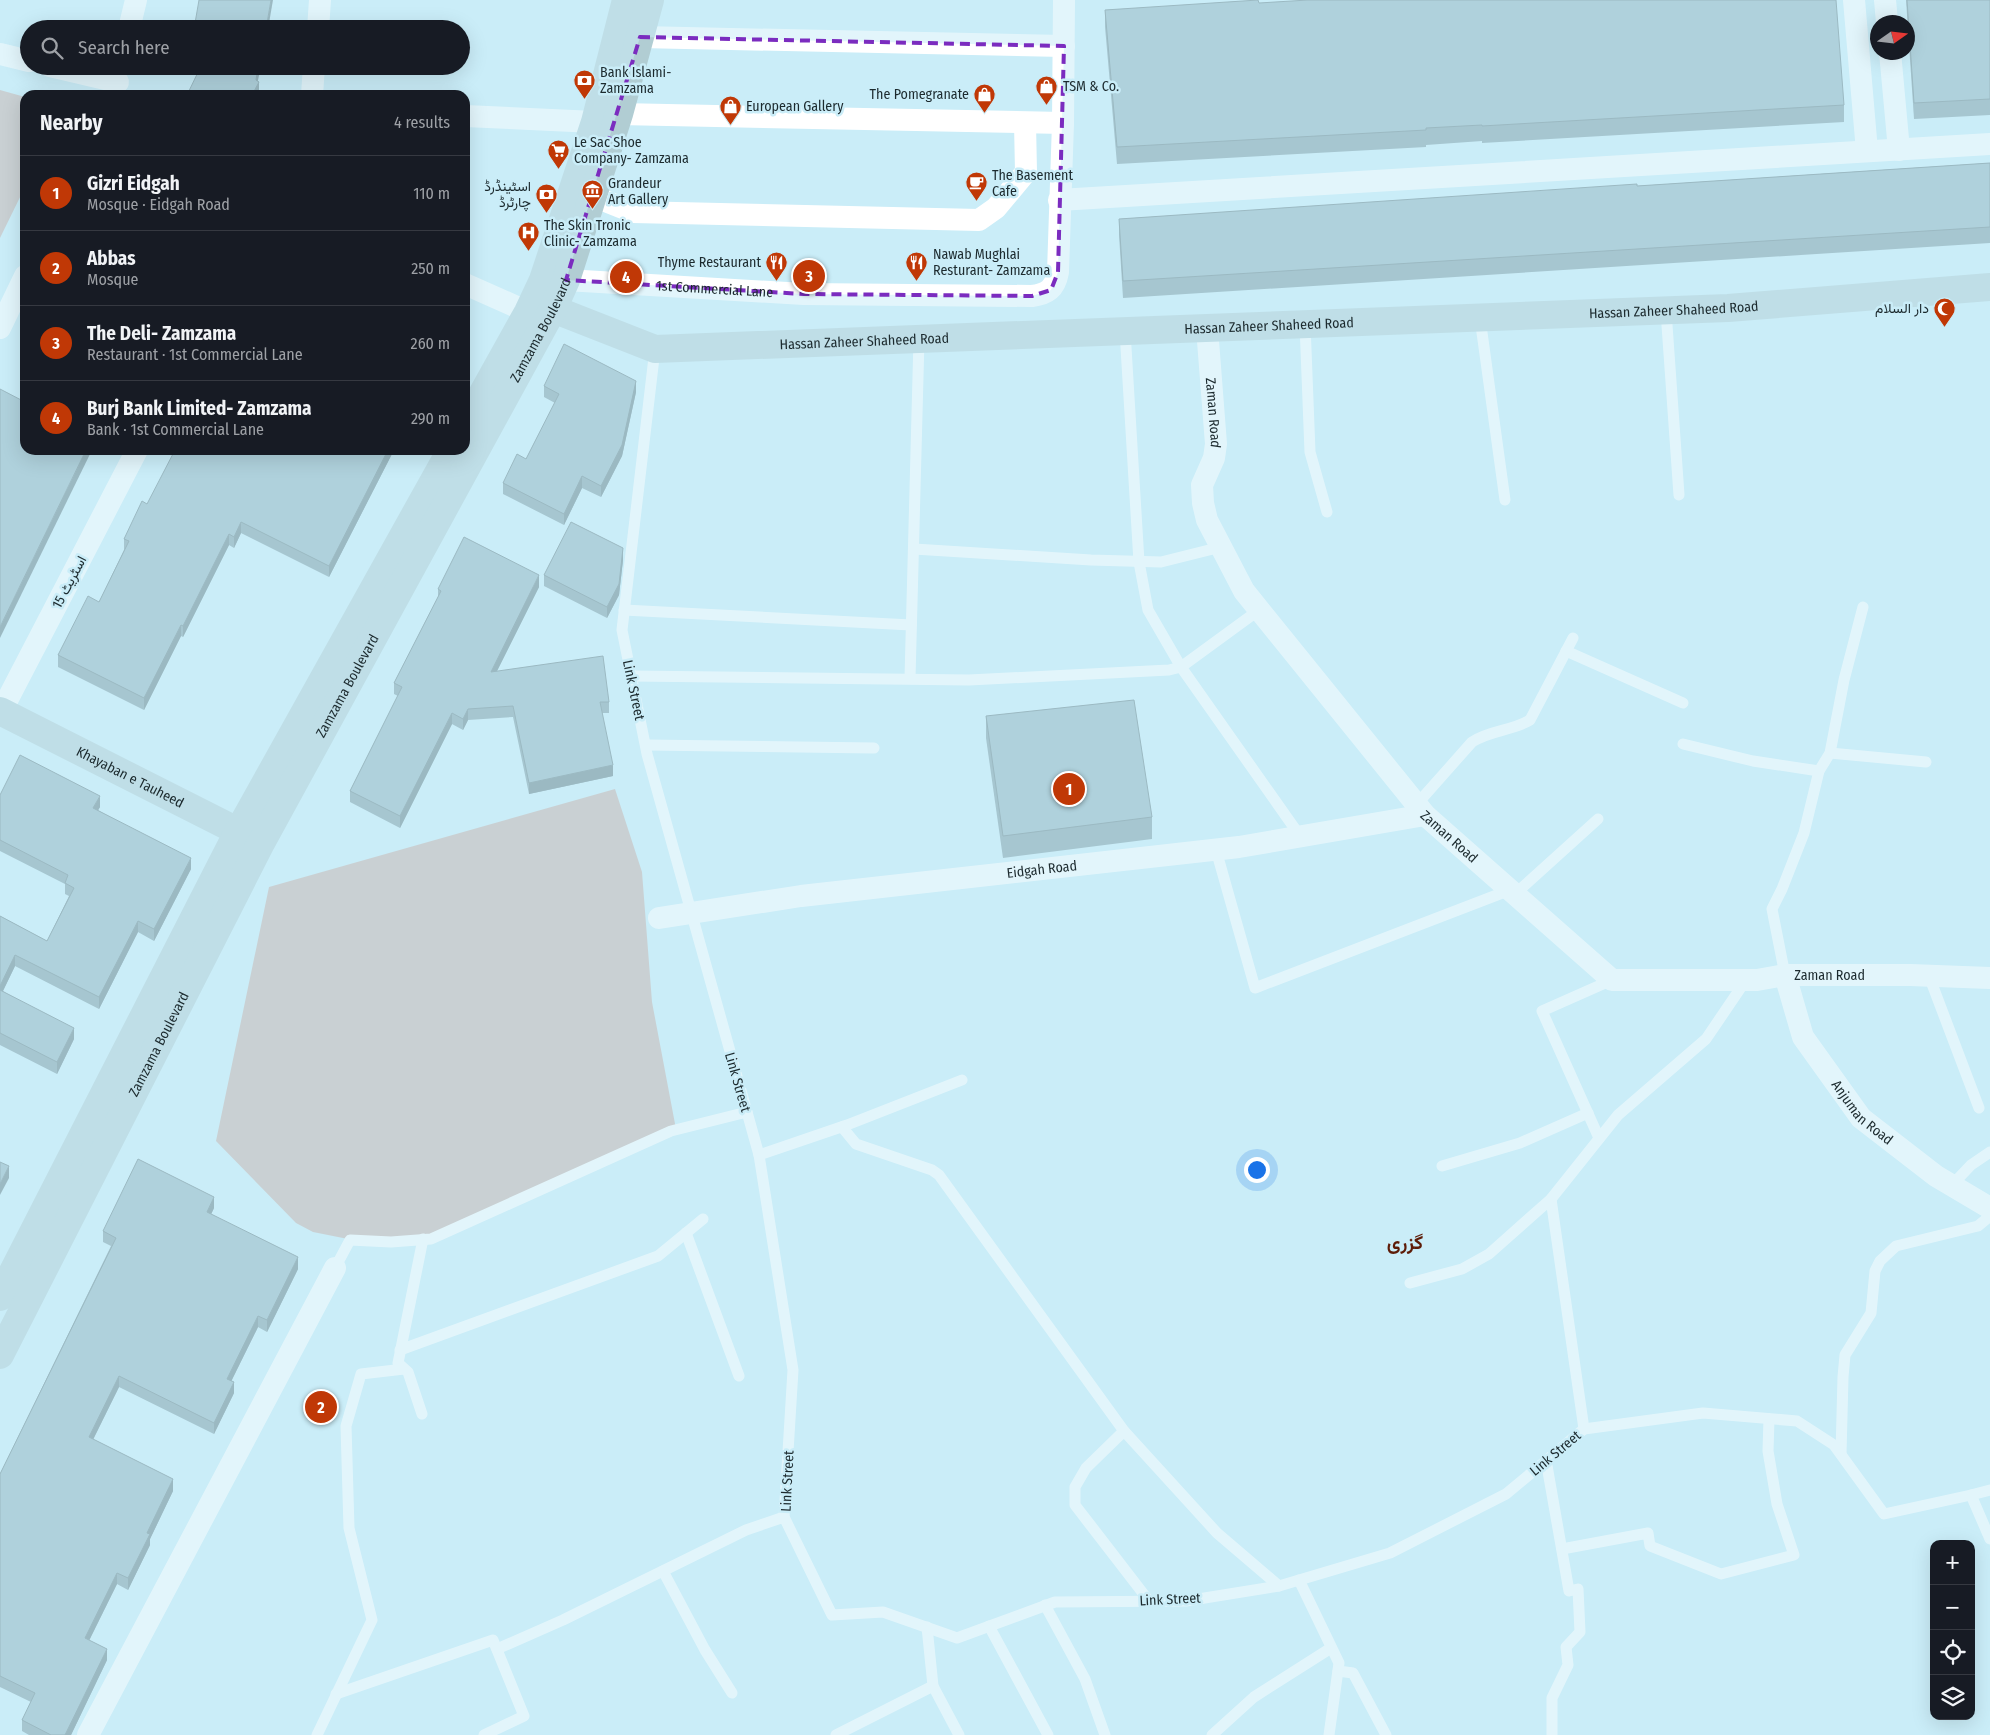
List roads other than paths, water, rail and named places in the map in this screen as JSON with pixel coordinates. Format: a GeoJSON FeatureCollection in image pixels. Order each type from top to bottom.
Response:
{"type":"FeatureCollection","features":[{"type":"Feature","properties":{"kind":"main road","name":"Zamzama Boulevard"},"geometry":{"type":"LineString","coordinates":[[470,418],[541,311],[566,280],[593,196],[626,0]]}},
{"type":"Feature","properties":{"kind":"main road","name":"Zamzama Boulevard"},"geometry":{"type":"LineString","coordinates":[[470,439],[541,311],[551,257],[640,37],[650,0]]}},
{"type":"Feature","properties":{"kind":"main road","name":"Hassan Zaheer Shaheed Road"},"geometry":{"type":"LineString","coordinates":[[541,311],[656,349],[1666,311],[1728,308],[1990,287]]}},
{"type":"Feature","properties":{"kind":"main road","name":"Zamzama Boulevard"},"geometry":{"type":"LineString","coordinates":[[0,1355],[250,837],[448,455]]}},
{"type":"Feature","properties":{"kind":"main road","name":"Zamzama Boulevard"},"geometry":{"type":"LineString","coordinates":[[0,1297],[250,837],[461,455]]}},
{"type":"Feature","properties":{"kind":"main road","name":"Khayaban e Tauheed"},"geometry":{"type":"LineString","coordinates":[[0,712],[250,837]]}},
{"type":"Feature","properties":{"kind":"street"},"geometry":{"type":"LineString","coordinates":[[131,20],[136,0]]}},
{"type":"Feature","properties":{"kind":"street"},"geometry":{"type":"LineString","coordinates":[[319,20],[320,0]]}},
{"type":"Feature","properties":{"kind":"street"},"geometry":{"type":"LineString","coordinates":[[1064,0],[1063,123],[1059,200],[1990,144]]}},
{"type":"Feature","properties":{"kind":"street"},"geometry":{"type":"LineString","coordinates":[[1854,0],[1867,151]]}},
{"type":"Feature","properties":{"kind":"street"},"geometry":{"type":"LineString","coordinates":[[1885,0],[1887,15]]}},
{"type":"Feature","properties":{"kind":"street"},"geometry":{"type":"LineString","coordinates":[[640,37],[1064,46]]}},
{"type":"Feature","properties":{"kind":"street"},"geometry":{"type":"LineString","coordinates":[[0,54],[20,59]]}},
{"type":"Feature","properties":{"kind":"street"},"geometry":{"type":"LineString","coordinates":[[1891,60],[1899,150]]}},
{"type":"Feature","properties":{"kind":"street"},"geometry":{"type":"LineString","coordinates":[[90,75],[117,81]]}},
{"type":"Feature","properties":{"kind":"street"},"geometry":{"type":"LineString","coordinates":[[312,90],[313,75]]}},
{"type":"Feature","properties":{"kind":"street"},"geometry":{"type":"LineString","coordinates":[[470,116],[1063,123]]}},
{"type":"Feature","properties":{"kind":"street"},"geometry":{"type":"LineString","coordinates":[[593,196],[633,212],[979,220],[996,208],[1026,172],[1026,123]]}},
{"type":"Feature","properties":{"kind":"street","name":"1st Commercial Lane"},"geometry":{"type":"LineString","coordinates":[[566,280],[804,294],[1032,296],[1051,290],[1056,282],[1059,200]]}},
{"type":"Feature","properties":{"kind":"street"},"geometry":{"type":"LineString","coordinates":[[0,328],[20,286]]}},
{"type":"Feature","properties":{"kind":"street"},"geometry":{"type":"LineString","coordinates":[[470,286],[541,311]]}},
{"type":"Feature","properties":{"kind":"street","name":"Zaman Road"},"geometry":{"type":"LineString","coordinates":[[1207,328],[1216,444],[1214,458],[1202,485],[1203,503],[1207,520],[1244,591],[1421,810],[1612,980],[1746,980],[1785,974],[1990,978]]}},
{"type":"Feature","properties":{"kind":"street","name":"اسٹریٹ 15"},"geometry":{"type":"LineString","coordinates":[[0,712],[134,455]]}},
{"type":"Feature","properties":{"kind":"street","name":"Eidgah Road"},"geometry":{"type":"LineString","coordinates":[[659,918],[801,896],[1216,850],[1300,836],[1421,810]]}},
{"type":"Feature","properties":{"kind":"street","name":"Anjuman Road"},"geometry":{"type":"LineString","coordinates":[[1785,974],[1803,1037],[1861,1118],[1936,1176],[1990,1208]]}},
{"type":"Feature","properties":{"kind":"street"},"geometry":{"type":"LineString","coordinates":[[88,1735],[335,1268]]}},
{"type":"Feature","properties":{"kind":"lane"},"geometry":{"type":"LineString","coordinates":[[1666,311],[1679,495]]}},
{"type":"Feature","properties":{"kind":"lane"},"geometry":{"type":"LineString","coordinates":[[1480,318],[1505,500]]}},
{"type":"Feature","properties":{"kind":"lane"},"geometry":{"type":"LineString","coordinates":[[1305,324],[1310,452],[1327,512]]}},
{"type":"Feature","properties":{"kind":"lane"},"geometry":{"type":"LineString","coordinates":[[1125,331],[1139,562],[1148,610],[1181,667],[1300,836]]}},
{"type":"Feature","properties":{"kind":"lane"},"geometry":{"type":"LineString","coordinates":[[910,678],[919,339]]}},
{"type":"Feature","properties":{"kind":"lane","name":"Link Street"},"geometry":{"type":"LineString","coordinates":[[656,349],[622,630],[646,745],[758,1155],[794,1370],[784,1517],[832,1615],[883,1612],[957,1638],[1055,1602],[1186,1601],[1278,1586],[1390,1553],[1506,1494],[1584,1429],[1551,1199]]}},
{"type":"Feature","properties":{"kind":"lane"},"geometry":{"type":"LineString","coordinates":[[914,549],[1160,562],[1221,547]]}},
{"type":"Feature","properties":{"kind":"lane"},"geometry":{"type":"LineString","coordinates":[[1785,974],[1772,909],[1804,833],[1819,771],[1830,753],[1844,680],[1863,608]]}},
{"type":"Feature","properties":{"kind":"lane"},"geometry":{"type":"LineString","coordinates":[[624,610],[911,625]]}},
{"type":"Feature","properties":{"kind":"lane"},"geometry":{"type":"LineString","coordinates":[[631,676],[969,680],[1169,670],[1181,667],[1259,610]]}},
{"type":"Feature","properties":{"kind":"lane"},"geometry":{"type":"LineString","coordinates":[[1421,810],[1472,742],[1483,734],[1521,725],[1530,720],[1573,638]]}},
{"type":"Feature","properties":{"kind":"lane"},"geometry":{"type":"LineString","coordinates":[[1566,651],[1683,703]]}},
{"type":"Feature","properties":{"kind":"lane"},"geometry":{"type":"LineString","coordinates":[[1683,744],[1753,761],[1819,771]]}},
{"type":"Feature","properties":{"kind":"lane"},"geometry":{"type":"LineString","coordinates":[[646,745],[874,748]]}},
{"type":"Feature","properties":{"kind":"lane"},"geometry":{"type":"LineString","coordinates":[[1830,753],[1926,762]]}},
{"type":"Feature","properties":{"kind":"lane"},"geometry":{"type":"LineString","coordinates":[[1216,850],[1255,988],[1512,892],[1598,819]]}},
{"type":"Feature","properties":{"kind":"lane"},"geometry":{"type":"LineString","coordinates":[[1930,976],[1979,1108]]}},
{"type":"Feature","properties":{"kind":"lane"},"geometry":{"type":"LineString","coordinates":[[1599,1138],[1542,1010],[1612,980]]}},
{"type":"Feature","properties":{"kind":"lane"},"geometry":{"type":"LineString","coordinates":[[1410,1284],[1462,1269],[1489,1254],[1551,1199],[1618,1116],[1706,1039],[1746,980]]}},
{"type":"Feature","properties":{"kind":"lane"},"geometry":{"type":"LineString","coordinates":[[758,1155],[842,1127],[962,1080]]}},
{"type":"Feature","properties":{"kind":"lane"},"geometry":{"type":"LineString","coordinates":[[335,1268],[350,1240],[391,1242],[431,1239],[671,1131],[746,1112]]}},
{"type":"Feature","properties":{"kind":"lane"},"geometry":{"type":"LineString","coordinates":[[1442,1166],[1520,1143],[1588,1113]]}},
{"type":"Feature","properties":{"kind":"lane"},"geometry":{"type":"LineString","coordinates":[[842,1127],[856,1144],[932,1170],[939,1175],[1124,1431],[1217,1533],[1278,1586]]}},
{"type":"Feature","properties":{"kind":"lane"},"geometry":{"type":"LineString","coordinates":[[1952,1185],[1972,1165],[1990,1152]]}},
{"type":"Feature","properties":{"kind":"lane"},"geometry":{"type":"LineString","coordinates":[[1841,1454],[1845,1355],[1871,1313],[1875,1271],[1880,1261],[1896,1246],[1978,1226],[1990,1216]]}},
{"type":"Feature","properties":{"kind":"lane"},"geometry":{"type":"LineString","coordinates":[[400,1350],[658,1256],[703,1219]]}},
{"type":"Feature","properties":{"kind":"lane"},"geometry":{"type":"LineString","coordinates":[[686,1233],[739,1376]]}},
{"type":"Feature","properties":{"kind":"lane"},"geometry":{"type":"LineString","coordinates":[[422,1414],[408,1372],[398,1363],[423,1240]]}},
{"type":"Feature","properties":{"kind":"lane"},"geometry":{"type":"LineString","coordinates":[[317,1735],[372,1620],[348,1528],[346,1426],[361,1374],[404,1369]]}},
{"type":"Feature","properties":{"kind":"lane"},"geometry":{"type":"LineString","coordinates":[[1584,1429],[1703,1413],[1797,1421],[1834,1445],[1884,1514],[1971,1496],[1990,1490]]}},
{"type":"Feature","properties":{"kind":"lane"},"geometry":{"type":"LineString","coordinates":[[1562,1549],[1648,1533],[1650,1546],[1721,1574],[1794,1555],[1777,1504],[1768,1451],[1769,1419]]}},
{"type":"Feature","properties":{"kind":"lane"},"geometry":{"type":"LineString","coordinates":[[1124,1431],[1086,1468],[1075,1487],[1075,1505],[1149,1601]]}},
{"type":"Feature","properties":{"kind":"lane"},"geometry":{"type":"LineString","coordinates":[[1546,1460],[1569,1591],[1578,1589],[1580,1632],[1566,1647],[1568,1665],[1552,1698],[1552,1735]]}},
{"type":"Feature","properties":{"kind":"lane"},"geometry":{"type":"LineString","coordinates":[[1971,1496],[1990,1540]]}},
{"type":"Feature","properties":{"kind":"lane"},"geometry":{"type":"LineString","coordinates":[[497,1649],[563,1620],[746,1530],[784,1517]]}},
{"type":"Feature","properties":{"kind":"lane"},"geometry":{"type":"LineString","coordinates":[[663,1571],[705,1650],[732,1692]]}},
{"type":"Feature","properties":{"kind":"lane"},"geometry":{"type":"LineString","coordinates":[[1299,1580],[1339,1664],[1329,1735]]}},
{"type":"Feature","properties":{"kind":"lane"},"geometry":{"type":"LineString","coordinates":[[1045,1605],[1085,1679],[1106,1735]]}},
{"type":"Feature","properties":{"kind":"lane"},"geometry":{"type":"LineString","coordinates":[[990,1626],[1048,1735]]}},
{"type":"Feature","properties":{"kind":"lane"},"geometry":{"type":"LineString","coordinates":[[927,1627],[933,1686],[959,1735]]}},
{"type":"Feature","properties":{"kind":"lane"},"geometry":{"type":"LineString","coordinates":[[336,1694],[494,1640],[524,1716],[484,1735]]}},
{"type":"Feature","properties":{"kind":"lane"},"geometry":{"type":"LineString","coordinates":[[1212,1735],[1254,1698],[1331,1648]]}},
{"type":"Feature","properties":{"kind":"lane"},"geometry":{"type":"LineString","coordinates":[[1338,1671],[1353,1672],[1386,1735]]}},
{"type":"Feature","properties":{"kind":"lane"},"geometry":{"type":"LineString","coordinates":[[836,1735],[933,1686]]}},
{"type":"Feature","properties":{"kind":"place","name":"Bank Islami- Zamzama"},"geometry":{"type":"Point","coordinates":[584,99]}},
{"type":"Feature","properties":{"kind":"place","name":"TSM & Co."},"geometry":{"type":"Point","coordinates":[1047,105]}},
{"type":"Feature","properties":{"kind":"place","name":"The Pomegranate"},"geometry":{"type":"Point","coordinates":[985,113]}},
{"type":"Feature","properties":{"kind":"place","name":"European Gallery"},"geometry":{"type":"Point","coordinates":[730,125]}},
{"type":"Feature","properties":{"kind":"place","name":"Le Sac Shoe Company- Zamzama"},"geometry":{"type":"Point","coordinates":[558,169]}},
{"type":"Feature","properties":{"kind":"place","name":"The Basement Cafe"},"geometry":{"type":"Point","coordinates":[976,202]}},
{"type":"Feature","properties":{"kind":"place","name":"Grandeur Art Gallery"},"geometry":{"type":"Point","coordinates":[592,210]}},
{"type":"Feature","properties":{"kind":"place","name":"اسٹینڈرڈ چارٹرڈ"},"geometry":{"type":"Point","coordinates":[547,213]}},
{"type":"Feature","properties":{"kind":"place","name":"The Skin Tronic Clinic- Zamzama"},"geometry":{"type":"Point","coordinates":[528,252]}},
{"type":"Feature","properties":{"kind":"place","name":"The Deli- Zamzama"},"geometry":{"type":"Point","coordinates":[809,276]}},
{"type":"Feature","properties":{"kind":"place","name":"Burj Bank Limited- Zamzama"},"geometry":{"type":"Point","coordinates":[626,277]}},
{"type":"Feature","properties":{"kind":"place","name":"Thyme Restaurant"},"geometry":{"type":"Point","coordinates":[777,281]}},
{"type":"Feature","properties":{"kind":"place","name":"Nawab Mughlai Resturant- Zamzama"},"geometry":{"type":"Point","coordinates":[917,281]}},
{"type":"Feature","properties":{"kind":"place","name":"دار السلام"},"geometry":{"type":"Point","coordinates":[1945,327]}},
{"type":"Feature","properties":{"kind":"place","name":"Gizri Eidgah"},"geometry":{"type":"Point","coordinates":[1069,789]}},
{"type":"Feature","properties":{"kind":"place","name":"Abbas"},"geometry":{"type":"Point","coordinates":[321,1407]}},
{"type":"Feature","properties":{"kind":"district","name":"گزری"},"geometry":{"type":"Point","coordinates":[1405,1242]}}]}
